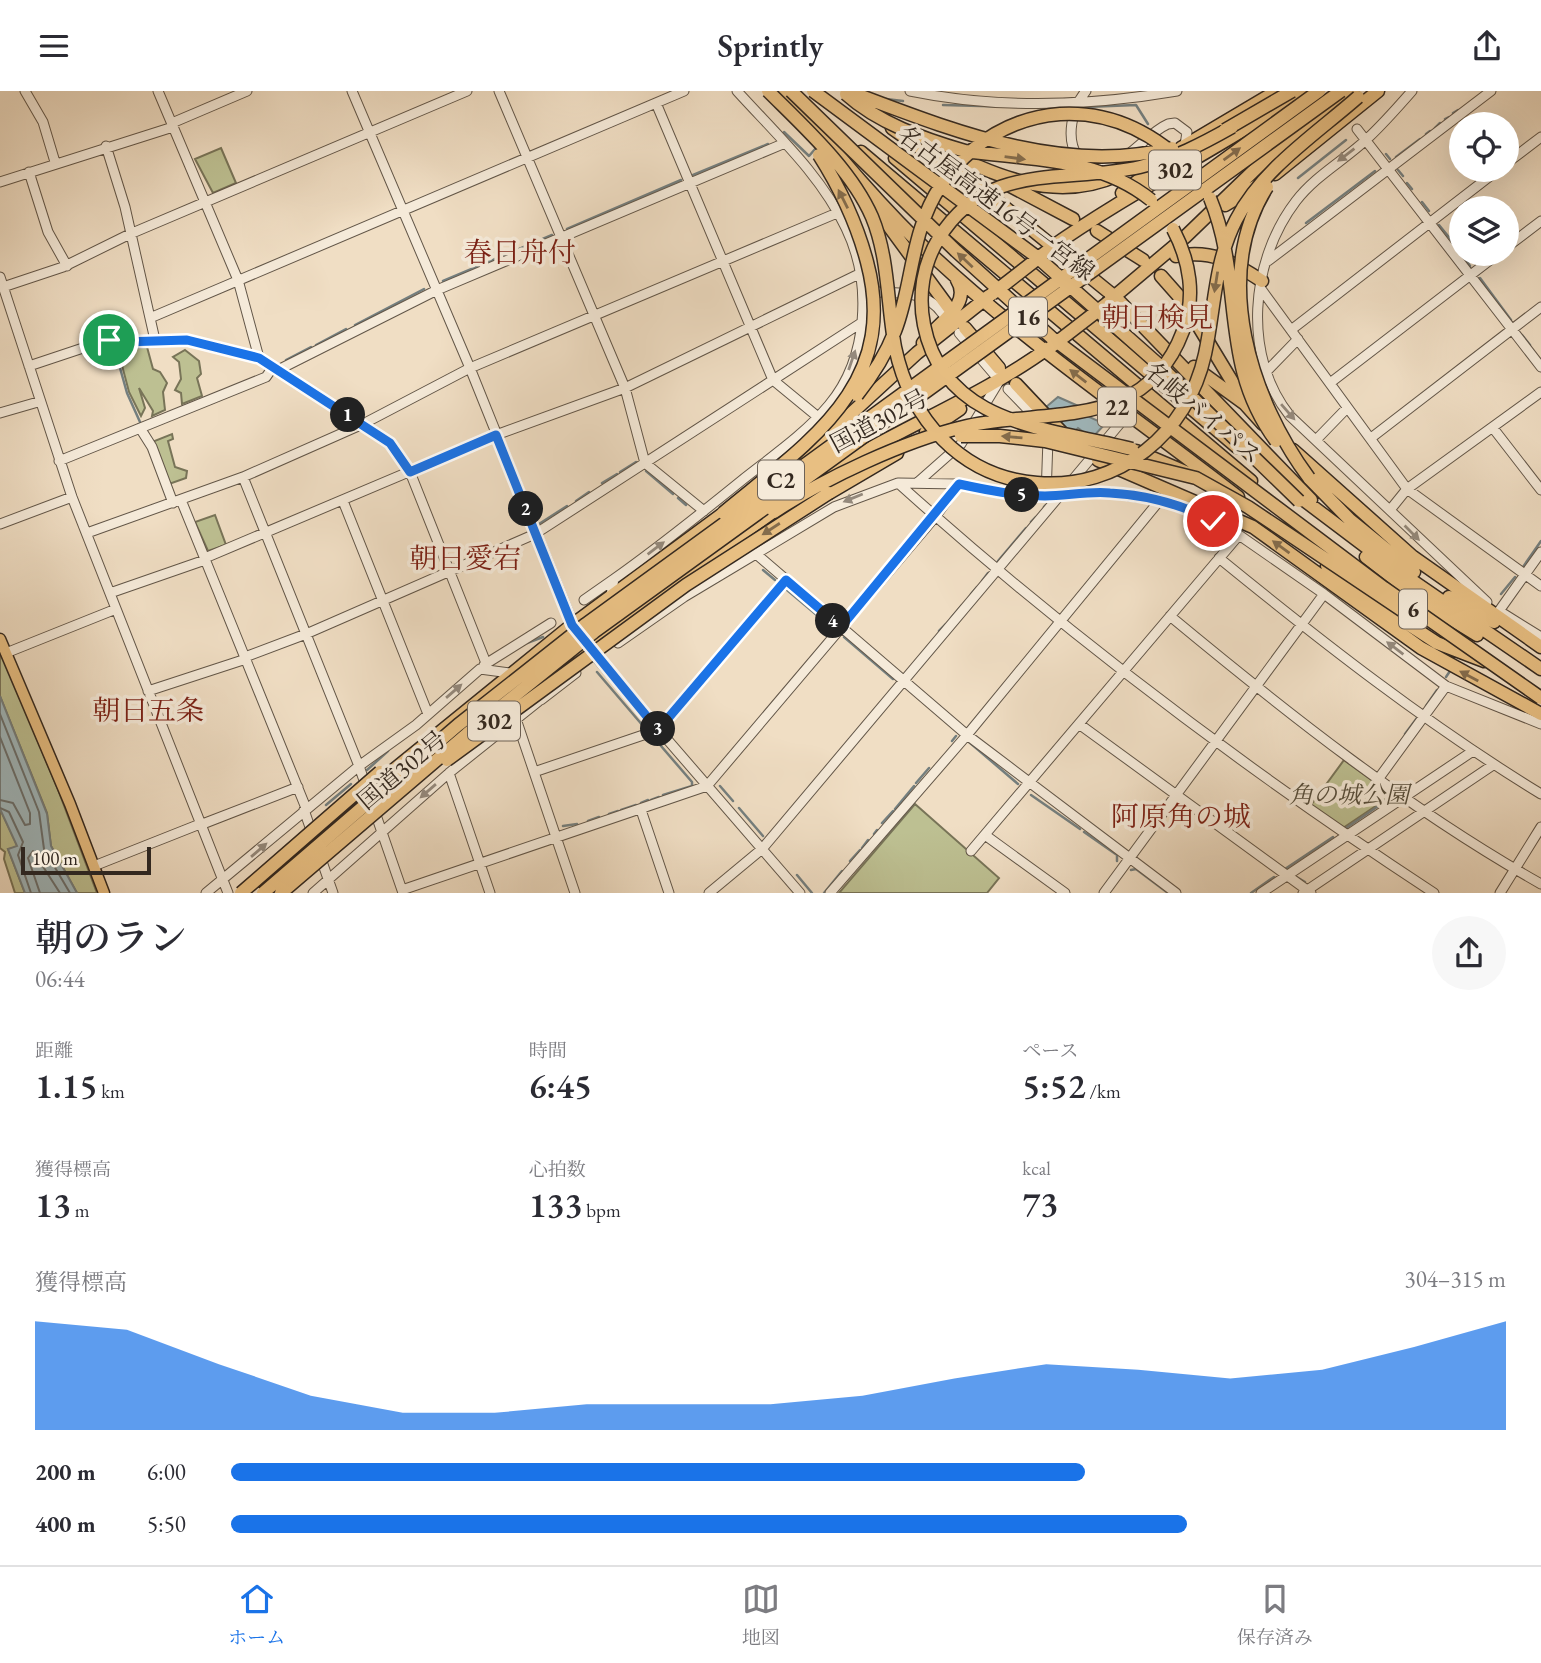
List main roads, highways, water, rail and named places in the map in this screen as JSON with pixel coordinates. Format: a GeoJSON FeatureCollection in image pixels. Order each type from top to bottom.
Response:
{"type":"FeatureCollection","features":[{"type":"Feature","properties":{"kind":"highway","name":"22"},"geometry":{"type":"LineString","coordinates":[[788,91],[854,175],[950,270],[988,297],[1126,415],[1393,615],[1437,643],[1494,664]]}},
{"type":"Feature","properties":{"kind":"highway","name":"名古屋高速16号一宮線"},"geometry":{"type":"LineString","coordinates":[[788,91],[1027,316],[1121,392],[1288,515]]}},
{"type":"Feature","properties":{"kind":"highway","name":"名岐バイパス"},"geometry":{"type":"LineString","coordinates":[[788,91],[1294,517],[1541,697]]}},
{"type":"Feature","properties":{"kind":"highway","name":"名古屋高速16号一宮線"},"geometry":{"type":"LineString","coordinates":[[814,91],[1037,257],[1158,364],[1299,501]]}},
{"type":"Feature","properties":{"kind":"highway","name":"名岐バイパス"},"geometry":{"type":"LineString","coordinates":[[814,91],[1211,426],[1329,521],[1541,669]]}},
{"type":"Feature","properties":{"kind":"highway","name":"22"},"geometry":{"type":"LineString","coordinates":[[837,91],[882,121],[1136,317],[1300,485],[1329,521]]}},
{"type":"Feature","properties":{"kind":"highway"},"geometry":{"type":"LineString","coordinates":[[648,590],[802,495],[917,443],[986,423],[1091,411],[1134,393],[1154,377],[1180,337],[1189,304],[1188,266],[1181,243],[1161,212],[1131,184],[1080,165],[965,151],[948,146],[880,117],[842,91]]}},
{"type":"Feature","properties":{"kind":"highway"},"geometry":{"type":"LineString","coordinates":[[848,91],[959,132],[1079,155],[1116,157],[1162,151],[1232,127]]}},
{"type":"Feature","properties":{"kind":"highway"},"geometry":{"type":"LineString","coordinates":[[866,91],[866,110]]}},
{"type":"Feature","properties":{"kind":"highway"},"geometry":{"type":"LineString","coordinates":[[882,121],[988,173],[1074,225],[1185,145],[1277,91]]}},
{"type":"Feature","properties":{"kind":"highway"},"geometry":{"type":"LineString","coordinates":[[1292,91],[1232,127],[1163,161],[1118,171],[1029,178],[990,191],[970,203],[949,223],[930,256],[923,283],[922,313],[928,341],[946,374],[970,400],[1012,422],[1132,449],[1196,478],[1248,507],[1417,620],[1446,633]]}},
{"type":"Feature","properties":{"kind":"highway","name":"国道302号"},"geometry":{"type":"LineString","coordinates":[[251,893],[383,774],[611,595],[790,464],[840,424],[917,352],[1050,249],[1074,225],[1305,91]]}},
{"type":"Feature","properties":{"kind":"highway","name":"国道302号"},"geometry":{"type":"LineString","coordinates":[[292,893],[403,796],[587,647],[648,590],[845,461],[1003,379],[1048,348],[1159,261],[1270,155],[1352,91]]}},
{"type":"Feature","properties":{"kind":"highway"},"geometry":{"type":"LineString","coordinates":[[769,93],[845,176],[871,215],[880,244],[899,363],[910,394],[928,424],[950,447],[994,474],[1034,483],[1067,483],[1101,475],[1137,458],[1166,433],[1188,401],[1202,368],[1217,272],[1236,219],[1270,174],[1365,91]]}},
{"type":"Feature","properties":{"kind":"highway"},"geometry":{"type":"LineString","coordinates":[[1207,216],[1271,178],[1378,91]]}},
{"type":"Feature","properties":{"kind":"highway","name":"C2"},"geometry":{"type":"LineString","coordinates":[[263,893],[458,725],[648,590],[1329,92]]}},
{"type":"Feature","properties":{"kind":"highway","name":"C2"},"geometry":{"type":"LineString","coordinates":[[281,893],[509,700],[648,590],[1329,92]]}},
{"type":"Feature","properties":{"kind":"highway"},"geometry":{"type":"LineString","coordinates":[[769,93],[829,170],[858,231],[873,289],[874,325],[868,358],[843,402],[808,441]]}},
{"type":"Feature","properties":{"kind":"highway"},"geometry":{"type":"LineString","coordinates":[[648,590],[851,402],[888,348],[902,310],[927,210],[956,164],[979,144],[1015,124],[1053,115],[1084,114],[1115,120],[1155,139],[1179,158],[1202,184],[1216,214],[1227,251],[1235,344],[1244,381],[1270,433],[1350,520],[1443,594],[1526,637]]}},
{"type":"Feature","properties":{"kind":"highway"},"geometry":{"type":"LineString","coordinates":[[1302,145],[1270,182],[1254,212],[1245,244],[1242,303],[1246,341],[1261,394],[1287,447],[1309,478]]}},
{"type":"Feature","properties":{"kind":"highway"},"geometry":{"type":"LineString","coordinates":[[988,173],[1033,184],[1066,187],[1107,180],[1153,158],[1168,158]]}},
{"type":"Feature","properties":{"kind":"highway"},"geometry":{"type":"LineString","coordinates":[[854,175],[946,310]]}},
{"type":"Feature","properties":{"kind":"highway"},"geometry":{"type":"LineString","coordinates":[[1097,231],[1143,260]]}},
{"type":"Feature","properties":{"kind":"highway"},"geometry":{"type":"LineString","coordinates":[[1159,261],[1179,255],[1208,254],[1227,259],[1261,285]]}},
{"type":"Feature","properties":{"kind":"highway"},"geometry":{"type":"LineString","coordinates":[[917,352],[933,329],[961,300],[959,283],[950,270]]}},
{"type":"Feature","properties":{"kind":"highway"},"geometry":{"type":"LineString","coordinates":[[1136,317],[1132,299],[1143,274]]}},
{"type":"Feature","properties":{"kind":"highway"},"geometry":{"type":"LineString","coordinates":[[1161,276],[1184,302],[1256,418],[1413,557],[1541,647]]}},
{"type":"Feature","properties":{"kind":"highway"},"geometry":{"type":"LineString","coordinates":[[962,331],[1003,379],[1068,439],[1093,456],[1254,527]]}},
{"type":"Feature","properties":{"kind":"highway"},"geometry":{"type":"LineString","coordinates":[[1165,346],[1245,404]]}},
{"type":"Feature","properties":{"kind":"highway"},"geometry":{"type":"LineString","coordinates":[[323,856],[412,785],[594,650],[731,555],[897,453],[1003,379]]}},
{"type":"Feature","properties":{"kind":"highway"},"geometry":{"type":"LineString","coordinates":[[917,443],[961,436],[1021,437],[1108,455],[1196,478]]}},
{"type":"Feature","properties":{"kind":"highway"},"geometry":{"type":"LineString","coordinates":[[1176,450],[1254,527],[1421,647],[1535,711]]}},
{"type":"Feature","properties":{"kind":"highway","name":"6"},"geometry":{"type":"LineString","coordinates":[[1299,501],[1428,605],[1541,675]]}},
{"type":"Feature","properties":{"kind":"highway","name":"6"},"geometry":{"type":"LineString","coordinates":[[1288,515],[1446,633],[1541,697]]}},
{"type":"Feature","properties":{"kind":"highway"},"geometry":{"type":"LineString","coordinates":[[241,893],[383,774]]}},
{"type":"Feature","properties":{"kind":"main road"},"geometry":{"type":"LineString","coordinates":[[0,639],[104,893]]}},
{"type":"Feature","properties":{"kind":"water"},"geometry":{"type":"Polygon","coordinates":[[[1058,397],[1083,408],[1076,411],[1105,424],[1092,438],[1078,428],[1071,435],[1046,407],[1058,397]]]}},
{"type":"Feature","properties":{"kind":"water"},"geometry":{"type":"Polygon","coordinates":[[[0,696],[47,814],[51,846],[77,893],[25,893],[8,849],[17,846],[0,809],[0,696]]]}},
{"type":"Feature","properties":{"kind":"waterway"},"geometry":{"type":"LineString","coordinates":[[886,99],[903,101]]}},
{"type":"Feature","properties":{"kind":"waterway"},"geometry":{"type":"LineString","coordinates":[[943,105],[1061,108]]}},
{"type":"Feature","properties":{"kind":"waterway"},"geometry":{"type":"LineString","coordinates":[[1086,107],[1136,105],[1148,124]]}},
{"type":"Feature","properties":{"kind":"waterway"},"geometry":{"type":"LineString","coordinates":[[1445,119],[1449,117]]}},
{"type":"Feature","properties":{"kind":"waterway"},"geometry":{"type":"LineString","coordinates":[[1435,128],[1440,123]]}},
{"type":"Feature","properties":{"kind":"waterway"},"geometry":{"type":"LineString","coordinates":[[1426,134],[1430,131]]}},
{"type":"Feature","properties":{"kind":"waterway"},"geometry":{"type":"LineString","coordinates":[[784,132],[809,156],[816,148]]}},
{"type":"Feature","properties":{"kind":"waterway"},"geometry":{"type":"LineString","coordinates":[[1396,157],[1420,139]]}},
{"type":"Feature","properties":{"kind":"waterway"},"geometry":{"type":"LineString","coordinates":[[1298,178],[1346,140]]}},
{"type":"Feature","properties":{"kind":"waterway"},"geometry":{"type":"LineString","coordinates":[[693,175],[768,144]]}},
{"type":"Feature","properties":{"kind":"waterway"},"geometry":{"type":"LineString","coordinates":[[1386,154],[1390,159]]}},
{"type":"Feature","properties":{"kind":"waterway"},"geometry":{"type":"LineString","coordinates":[[1398,170],[1403,176]]}},
{"type":"Feature","properties":{"kind":"waterway"},"geometry":{"type":"LineString","coordinates":[[1306,223],[1375,171]]}},
{"type":"Feature","properties":{"kind":"waterway"},"geometry":{"type":"LineString","coordinates":[[567,229],[681,180]]}},
{"type":"Feature","properties":{"kind":"waterway"},"geometry":{"type":"LineString","coordinates":[[1407,183],[1412,189]]}},
{"type":"Feature","properties":{"kind":"waterway"},"geometry":{"type":"LineString","coordinates":[[1422,202],[1429,211]]}},
{"type":"Feature","properties":{"kind":"waterway"},"geometry":{"type":"LineString","coordinates":[[1439,225],[1449,237]]}},
{"type":"Feature","properties":{"kind":"waterway"},"geometry":{"type":"LineString","coordinates":[[443,281],[552,235]]}},
{"type":"Feature","properties":{"kind":"waterway"},"geometry":{"type":"LineString","coordinates":[[1480,278],[1511,320]]}},
{"type":"Feature","properties":{"kind":"waterway"},"geometry":{"type":"LineString","coordinates":[[355,325],[424,289]]}},
{"type":"Feature","properties":{"kind":"waterway"},"geometry":{"type":"LineString","coordinates":[[316,345],[346,329]]}},
{"type":"Feature","properties":{"kind":"waterway"},"geometry":{"type":"LineString","coordinates":[[1522,335],[1530,345]]}},
{"type":"Feature","properties":{"kind":"waterway"},"geometry":{"type":"LineString","coordinates":[[286,360],[311,347]]}},
{"type":"Feature","properties":{"kind":"waterway"},"geometry":{"type":"LineString","coordinates":[[115,350],[127,393],[140,422]]}},
{"type":"Feature","properties":{"kind":"waterway"},"geometry":{"type":"LineString","coordinates":[[620,472],[636,462]]}},
{"type":"Feature","properties":{"kind":"waterway"},"geometry":{"type":"LineString","coordinates":[[646,471],[673,494]]}},
{"type":"Feature","properties":{"kind":"waterway"},"geometry":{"type":"LineString","coordinates":[[602,483],[617,474]]}},
{"type":"Feature","properties":{"kind":"waterway"},"geometry":{"type":"LineString","coordinates":[[576,501],[589,492]]}},
{"type":"Feature","properties":{"kind":"waterway"},"geometry":{"type":"LineString","coordinates":[[678,498],[686,505]]}},
{"type":"Feature","properties":{"kind":"waterway"},"geometry":{"type":"LineString","coordinates":[[539,524],[567,506]]}},
{"type":"Feature","properties":{"kind":"waterway"},"geometry":{"type":"LineString","coordinates":[[1031,522],[1036,517]]}},
{"type":"Feature","properties":{"kind":"waterway"},"geometry":{"type":"LineString","coordinates":[[998,561],[1026,528]]}},
{"type":"Feature","properties":{"kind":"waterway"},"geometry":{"type":"LineString","coordinates":[[1523,567],[1541,541]]}},
{"type":"Feature","properties":{"kind":"waterway"},"geometry":{"type":"LineString","coordinates":[[763,570],[775,580]]}},
{"type":"Feature","properties":{"kind":"waterway"},"geometry":{"type":"LineString","coordinates":[[982,581],[988,573]]}},
{"type":"Feature","properties":{"kind":"waterway"},"geometry":{"type":"LineString","coordinates":[[1501,594],[1515,577]]}},
{"type":"Feature","properties":{"kind":"waterway"},"geometry":{"type":"LineString","coordinates":[[971,594],[977,587]]}},
{"type":"Feature","properties":{"kind":"waterway"},"geometry":{"type":"LineString","coordinates":[[787,590],[831,627]]}},
{"type":"Feature","properties":{"kind":"waterway"},"geometry":{"type":"LineString","coordinates":[[951,618],[962,605]]}},
{"type":"Feature","properties":{"kind":"waterway"},"geometry":{"type":"LineString","coordinates":[[939,631],[946,624]]}},
{"type":"Feature","properties":{"kind":"waterway"},"geometry":{"type":"LineString","coordinates":[[527,643],[543,637]]}},
{"type":"Feature","properties":{"kind":"waterway"},"geometry":{"type":"LineString","coordinates":[[844,637],[893,679]]}},
{"type":"Feature","properties":{"kind":"waterway"},"geometry":{"type":"LineString","coordinates":[[1446,677],[1450,671]]}},
{"type":"Feature","properties":{"kind":"waterway"},"geometry":{"type":"LineString","coordinates":[[597,672],[644,727]]}},
{"type":"Feature","properties":{"kind":"waterway"},"geometry":{"type":"LineString","coordinates":[[1426,706],[1437,690]]}},
{"type":"Feature","properties":{"kind":"waterway"},"geometry":{"type":"LineString","coordinates":[[1405,734],[1417,718]]}},
{"type":"Feature","properties":{"kind":"waterway"},"geometry":{"type":"LineString","coordinates":[[952,741],[956,736]]}},
{"type":"Feature","properties":{"kind":"waterway"},"geometry":{"type":"LineString","coordinates":[[655,739],[692,782],[692,786],[663,795]]}},
{"type":"Feature","properties":{"kind":"waterway"},"geometry":{"type":"LineString","coordinates":[[969,742],[1018,784]]}},
{"type":"Feature","properties":{"kind":"waterway"},"geometry":{"type":"LineString","coordinates":[[367,770],[388,751]]}},
{"type":"Feature","properties":{"kind":"waterway"},"geometry":{"type":"LineString","coordinates":[[916,783],[929,768]]}},
{"type":"Feature","properties":{"kind":"waterway"},"geometry":{"type":"LineString","coordinates":[[326,805],[351,784]]}},
{"type":"Feature","properties":{"kind":"waterway"},"geometry":{"type":"LineString","coordinates":[[720,786],[733,801]]}},
{"type":"Feature","properties":{"kind":"waterway"},"geometry":{"type":"LineString","coordinates":[[895,809],[914,786]]}},
{"type":"Feature","properties":{"kind":"waterway"},"geometry":{"type":"LineString","coordinates":[[1346,828],[1390,798],[1390,792]]}},
{"type":"Feature","properties":{"kind":"waterway"},"geometry":{"type":"LineString","coordinates":[[1031,795],[1080,829]]}},
{"type":"Feature","properties":{"kind":"waterway"},"geometry":{"type":"LineString","coordinates":[[651,800],[659,797]]}},
{"type":"Feature","properties":{"kind":"waterway"},"geometry":{"type":"LineString","coordinates":[[641,803],[648,800]]}},
{"type":"Feature","properties":{"kind":"waterway"},"geometry":{"type":"LineString","coordinates":[[621,810],[636,805]]}},
{"type":"Feature","properties":{"kind":"waterway"},"geometry":{"type":"LineString","coordinates":[[739,808],[763,836]]}},
{"type":"Feature","properties":{"kind":"waterway"},"geometry":{"type":"LineString","coordinates":[[609,814],[618,811]]}},
{"type":"Feature","properties":{"kind":"waterway"},"geometry":{"type":"LineString","coordinates":[[882,823],[893,811]]}},
{"type":"Feature","properties":{"kind":"waterway"},"geometry":{"type":"LineString","coordinates":[[588,821],[599,817]]}},
{"type":"Feature","properties":{"kind":"waterway"},"geometry":{"type":"LineString","coordinates":[[563,826],[577,824]]}},
{"type":"Feature","properties":{"kind":"waterway"},"geometry":{"type":"LineString","coordinates":[[874,834],[877,830]]}},
{"type":"Feature","properties":{"kind":"waterway"},"geometry":{"type":"LineString","coordinates":[[1084,832],[1117,855],[1117,861]]}},
{"type":"Feature","properties":{"kind":"waterway"},"geometry":{"type":"LineString","coordinates":[[1285,869],[1333,837]]}},
{"type":"Feature","properties":{"kind":"waterway"},"geometry":{"type":"LineString","coordinates":[[862,848],[868,840]]}},
{"type":"Feature","properties":{"kind":"waterway"},"geometry":{"type":"LineString","coordinates":[[850,861],[860,850]]}},
{"type":"Feature","properties":{"kind":"waterway"},"geometry":{"type":"LineString","coordinates":[[1131,870],[1136,869],[1168,893]]}},
{"type":"Feature","properties":{"kind":"waterway"},"geometry":{"type":"LineString","coordinates":[[824,893],[842,871]]}},
{"type":"Feature","properties":{"kind":"waterway"},"geometry":{"type":"LineString","coordinates":[[797,875],[812,893]]}},
{"type":"Feature","properties":{"kind":"waterway"},"geometry":{"type":"LineString","coordinates":[[1295,876],[1305,882]]}},
{"type":"Feature","properties":{"kind":"waterway"},"geometry":{"type":"LineString","coordinates":[[1251,893],[1274,877]]}},
{"type":"Feature","properties":{"kind":"district","name":"春日舟付"},"geometry":{"type":"Point","coordinates":[520,252]}},
{"type":"Feature","properties":{"kind":"district","name":"朝日検見"},"geometry":{"type":"Point","coordinates":[1157,317]}},
{"type":"Feature","properties":{"kind":"district","name":"朝日愛宕"},"geometry":{"type":"Point","coordinates":[465,558]}},
{"type":"Feature","properties":{"kind":"district","name":"朝日五条"},"geometry":{"type":"Point","coordinates":[148,710]}},
{"type":"Feature","properties":{"kind":"district","name":"阿原角の城"},"geometry":{"type":"Point","coordinates":[1181,816]}},
{"type":"Feature","properties":{"kind":"park label","name":"角の城公園"},"geometry":{"type":"Point","coordinates":[1349,795]}}]}
